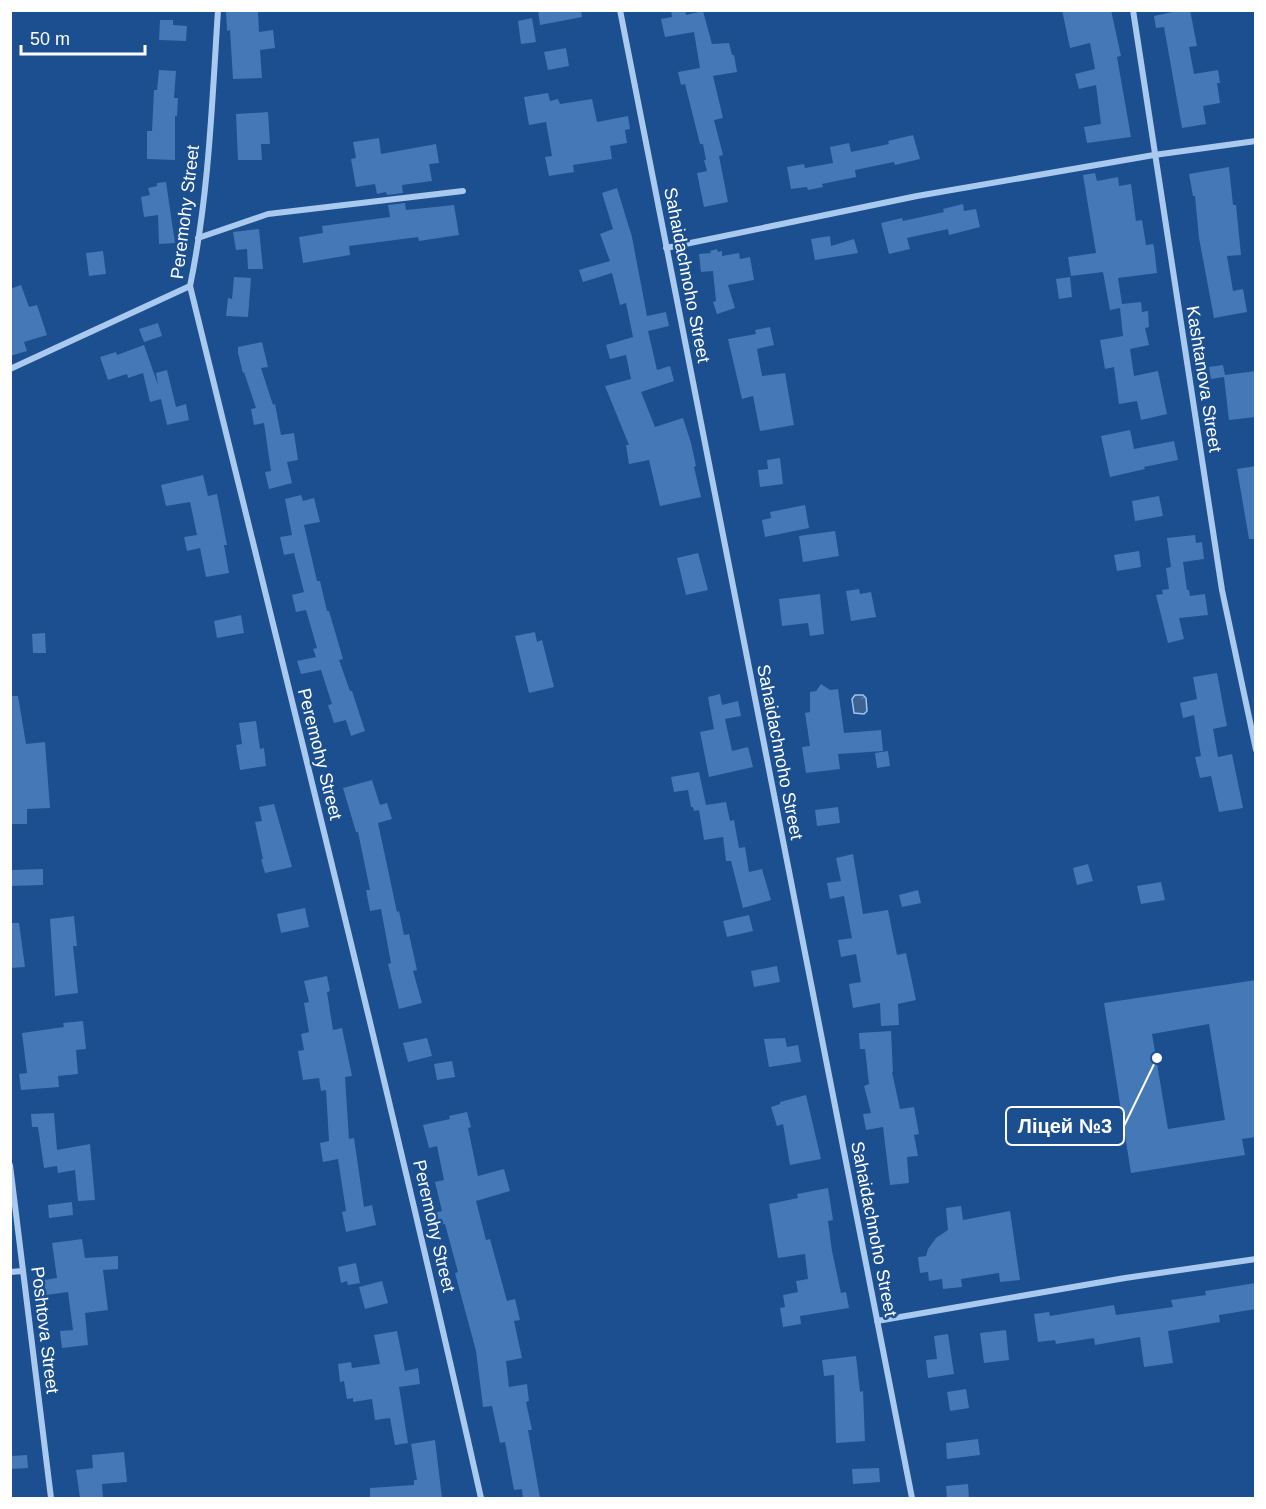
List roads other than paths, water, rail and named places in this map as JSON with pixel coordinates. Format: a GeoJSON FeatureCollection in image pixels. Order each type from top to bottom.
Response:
{"type":"FeatureCollection","features":[{"type":"Feature","properties":{"kind":"street","name":"Peremohy Street"},"geometry":{"type":"LineString","coordinates":[[218,10],[207,166],[190,286],[400,1151],[481,1498]]}},
{"type":"Feature","properties":{"kind":"street","name":"Sahaidachnoho Street"},"geometry":{"type":"LineString","coordinates":[[620,10],[912,1498]]}},
{"type":"Feature","properties":{"kind":"street","name":"Kashtanova Street"},"geometry":{"type":"LineString","coordinates":[[1133,10],[1222,590],[1256,750]]}},
{"type":"Feature","properties":{"kind":"street"},"geometry":{"type":"LineString","coordinates":[[666,248],[917,196],[1154,155],[1256,141]]}},
{"type":"Feature","properties":{"kind":"street"},"geometry":{"type":"LineString","coordinates":[[198,238],[268,214],[462,191]]}},
{"type":"Feature","properties":{"kind":"street"},"geometry":{"type":"LineString","coordinates":[[10,369],[190,286]]}},
{"type":"Feature","properties":{"kind":"street","name":"Poshtova Street"},"geometry":{"type":"LineString","coordinates":[[10,1165],[51,1498]]}},
{"type":"Feature","properties":{"kind":"street"},"geometry":{"type":"LineString","coordinates":[[877,1320],[1125,1278],[1256,1259]]}},
{"type":"Feature","properties":{"kind":"street"},"geometry":{"type":"LineString","coordinates":[[10,1272],[23,1271]]}},
{"type":"Feature","properties":{"kind":"water"},"geometry":{"type":"Polygon","coordinates":[[[855,695],[863,695],[866,698],[867,711],[864,714],[854,713],[852,699],[855,695]]]}},
{"type":"Feature","properties":{"kind":"place","name":"Ліцей №3"},"geometry":{"type":"Point","coordinates":[1157,1058]}}]}
